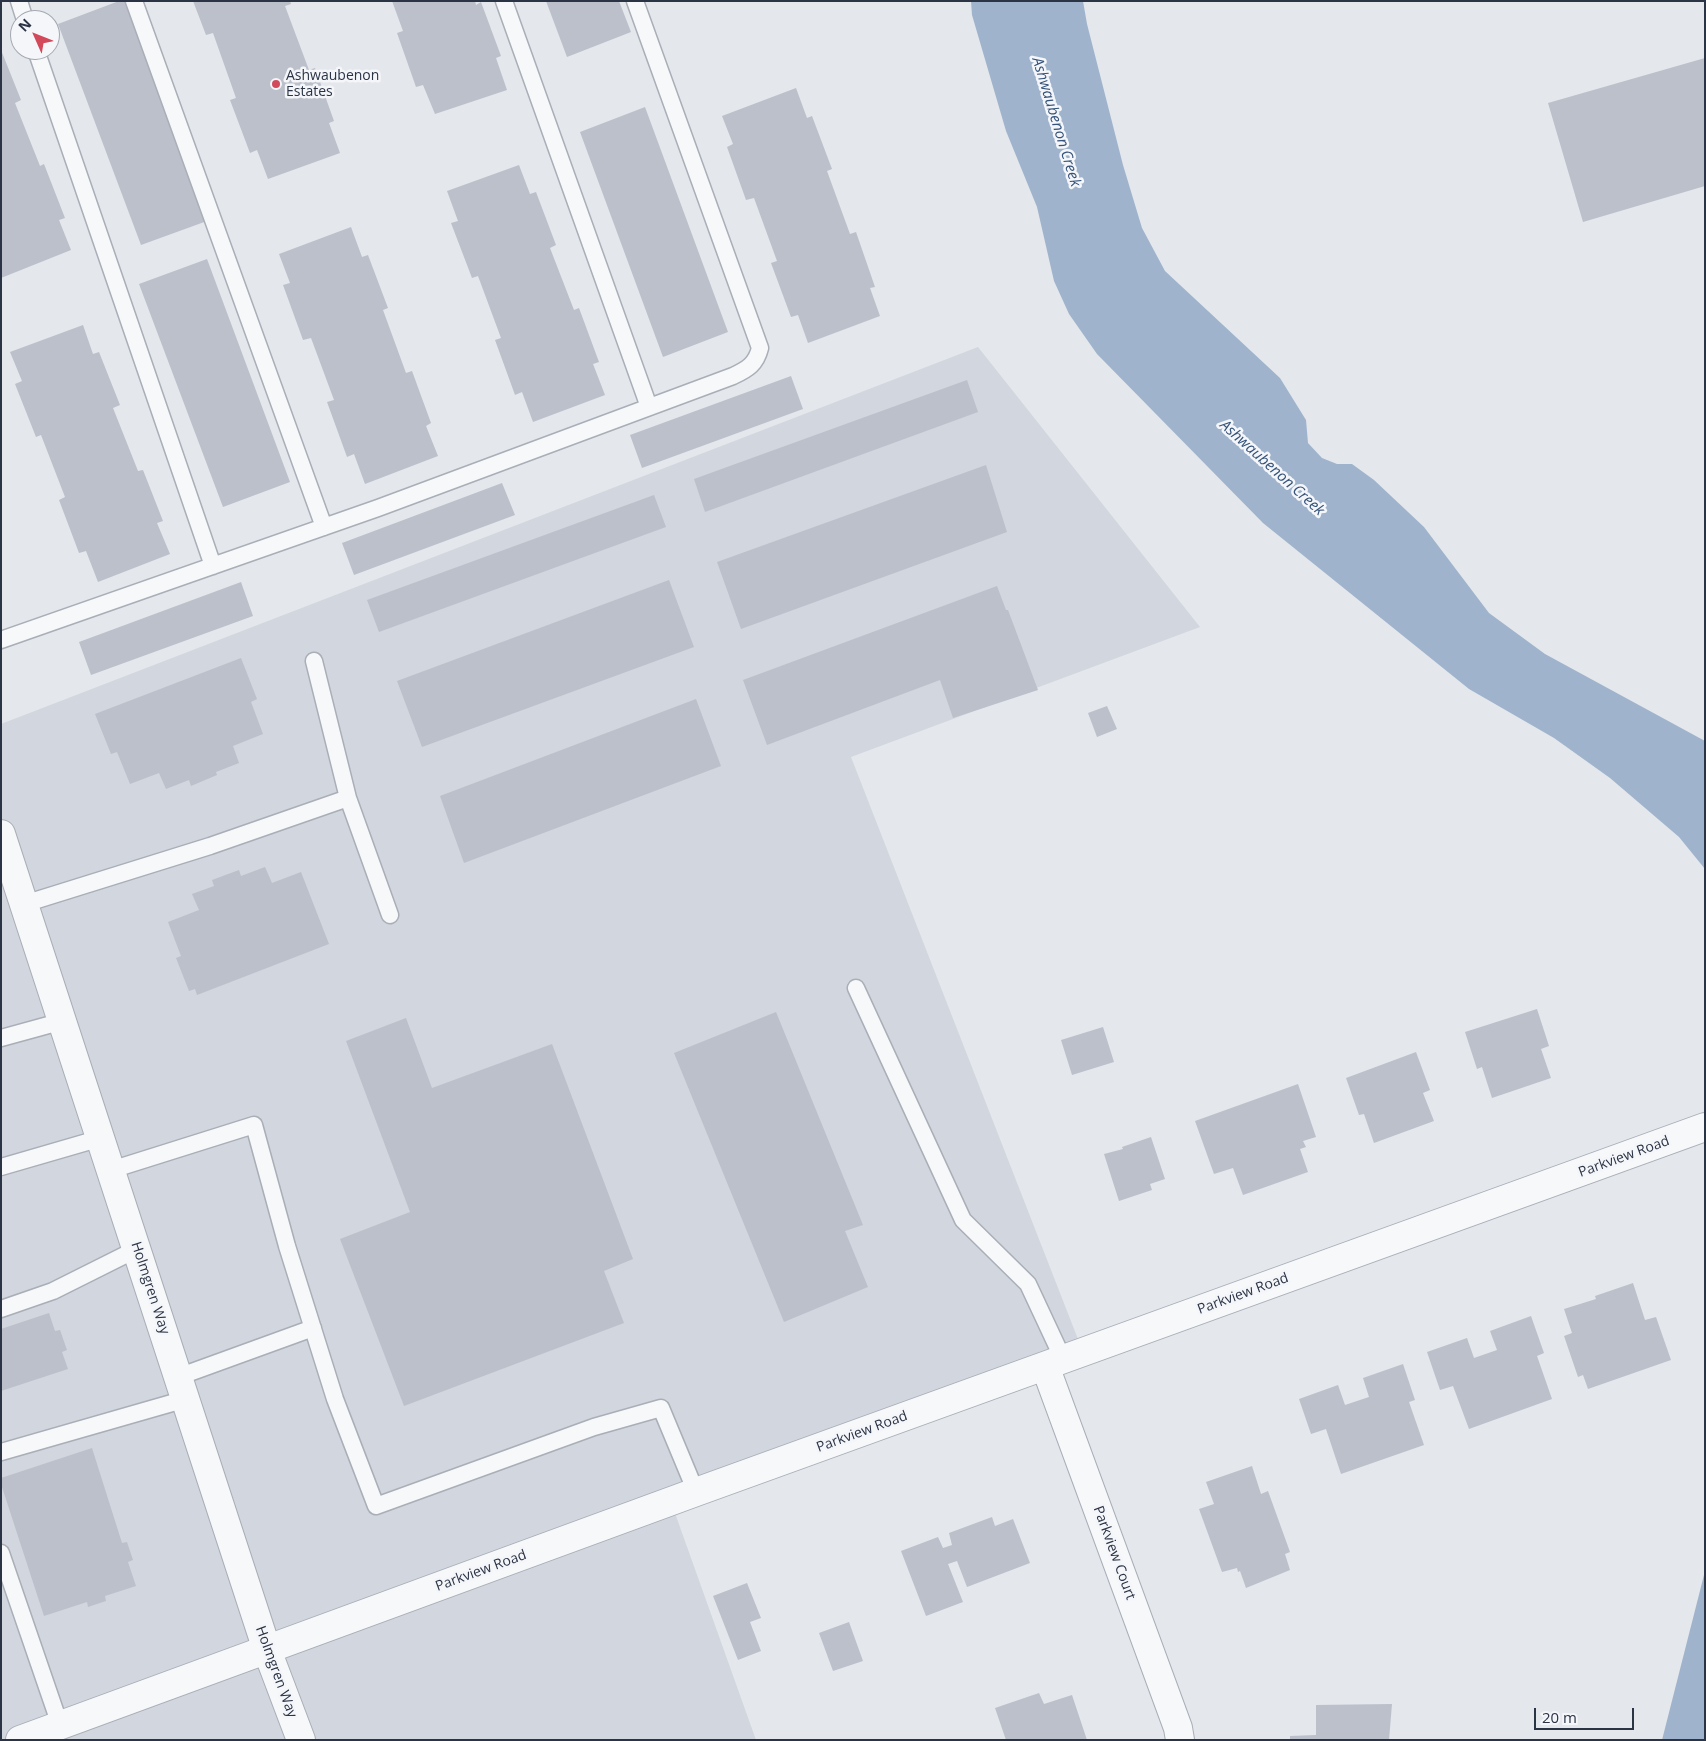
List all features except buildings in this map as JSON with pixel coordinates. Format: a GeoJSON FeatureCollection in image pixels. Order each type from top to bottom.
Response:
{"type":"FeatureCollection","features":[{"type":"Feature","properties":{"kind":"street","name":"Holmgren Way"},"geometry":{"type":"LineString","coordinates":[[1,834],[267,1650],[301,1740]]}},
{"type":"Feature","properties":{"kind":"street","name":"Parkview Road"},"geometry":{"type":"LineString","coordinates":[[20,1740],[696,1492],[1705,1128]]}},
{"type":"Feature","properties":{"kind":"street","name":"Parkview Court"},"geometry":{"type":"LineString","coordinates":[[1054,1363],[1175,1720],[1180,1740]]}},
{"type":"Feature","properties":{"kind":"lane"},"geometry":{"type":"LineString","coordinates":[[134,1],[324,527]]}},
{"type":"Feature","properties":{"kind":"lane"},"geometry":{"type":"LineString","coordinates":[[504,1],[650,407]]}},
{"type":"Feature","properties":{"kind":"lane"},"geometry":{"type":"LineString","coordinates":[[1,640],[324,527],[650,407],[749,368],[758,358],[760,348],[635,1]]}},
{"type":"Feature","properties":{"kind":"lane"},"geometry":{"type":"LineString","coordinates":[[39,60],[213,566]]}},
{"type":"Feature","properties":{"kind":"lane"},"geometry":{"type":"LineString","coordinates":[[314,661],[348,798],[390,915]]}},
{"type":"Feature","properties":{"kind":"lane"},"geometry":{"type":"LineString","coordinates":[[24,904],[210,846],[348,798]]}},
{"type":"Feature","properties":{"kind":"lane"},"geometry":{"type":"LineString","coordinates":[[856,988],[964,1220],[1028,1284],[1054,1363]]}},
{"type":"Feature","properties":{"kind":"lane"},"geometry":{"type":"LineString","coordinates":[[1,1038],[63,1021]]}},
{"type":"Feature","properties":{"kind":"lane"},"geometry":{"type":"LineString","coordinates":[[111,1170],[254,1125],[287,1246],[335,1399],[376,1506],[594,1427],[661,1408],[696,1492]]}},
{"type":"Feature","properties":{"kind":"lane"},"geometry":{"type":"LineString","coordinates":[[1,1167],[101,1138]]}},
{"type":"Feature","properties":{"kind":"lane"},"geometry":{"type":"LineString","coordinates":[[1,1309],[53,1292],[137,1249]]}},
{"type":"Feature","properties":{"kind":"lane"},"geometry":{"type":"LineString","coordinates":[[1,1452],[182,1388],[313,1328]]}},
{"type":"Feature","properties":{"kind":"lane"},"geometry":{"type":"LineString","coordinates":[[1,1552],[60,1725]]}},
{"type":"Feature","properties":{"kind":"shaded area"},"geometry":{"type":"Polygon","coordinates":[[[978,347],[1200,627],[851,757],[1083,1352],[671,1502],[756,1740],[1,1740],[1,724],[978,347]]]}},
{"type":"Feature","properties":{"kind":"water","name":"Ashwaubenon Creek"},"geometry":{"type":"Polygon","coordinates":[[[971,1],[1083,1],[1087,24],[1123,165],[1142,228],[1165,271],[1280,378],[1306,420],[1308,443],[1322,458],[1337,464],[1352,464],[1374,480],[1424,527],[1489,613],[1545,654],[1705,741],[1705,869],[1679,837],[1610,778],[1554,738],[1469,689],[1263,523],[1097,354],[1069,314],[1054,281],[1037,207],[1006,131],[972,15],[971,1]]]}},
{"type":"Feature","properties":{"kind":"water"},"geometry":{"type":"Polygon","coordinates":[[[1705,1571],[1705,1740],[1662,1740],[1705,1571]]]}},
{"type":"Feature","properties":{"kind":"place","name":"Ashwaubenon Estates"},"geometry":{"type":"Point","coordinates":[276,84]}}]}
